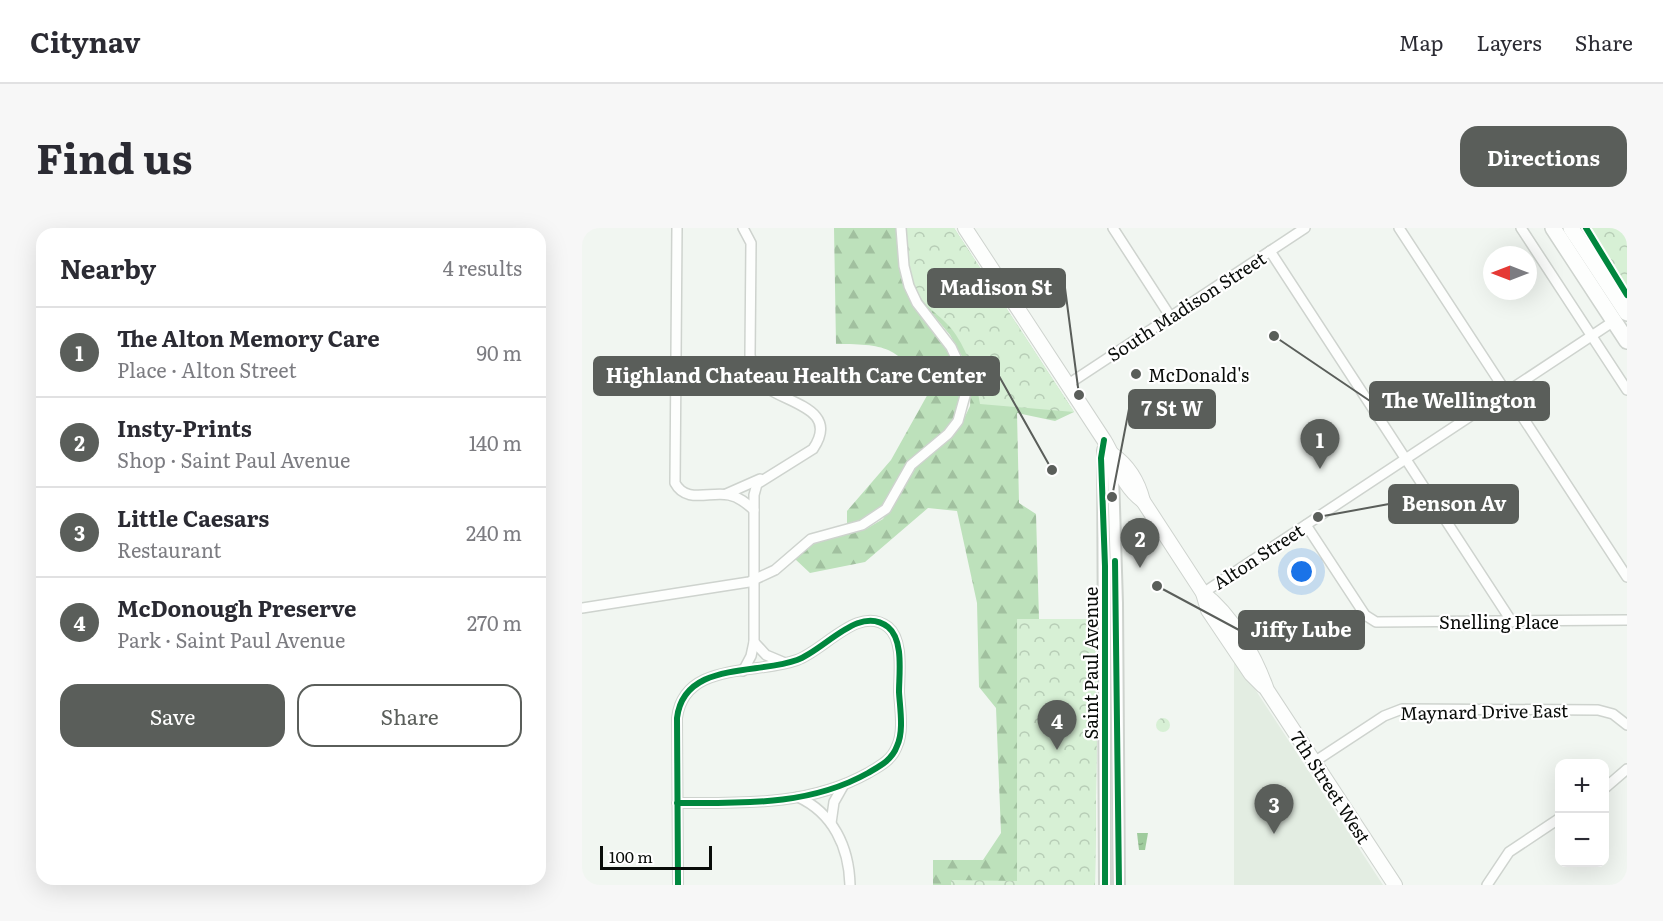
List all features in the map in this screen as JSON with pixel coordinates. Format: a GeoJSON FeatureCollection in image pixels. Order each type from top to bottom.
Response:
{"type":"FeatureCollection","features":[{"type":"Feature","properties":{"kind":"highway"},"geometry":{"type":"LineString","coordinates":[[1553,228],[1623,319]]}},
{"type":"Feature","properties":{"kind":"highway"},"geometry":{"type":"LineString","coordinates":[[1571,228],[1597,267],[1620,308],[1627,341]]}},
{"type":"Feature","properties":{"kind":"main road","name":"7th Street West"},"geometry":{"type":"LineString","coordinates":[[965,228],[1104,441],[1112,454],[1116,470],[1130,491],[1143,501],[1203,593],[1216,603],[1252,656],[1267,690],[1395,885]]}},
{"type":"Feature","properties":{"kind":"street"},"geometry":{"type":"LineString","coordinates":[[677,228],[674,479],[677,486],[690,495],[726,494],[738,498],[754,510]]}},
{"type":"Feature","properties":{"kind":"street"},"geometry":{"type":"LineString","coordinates":[[726,494],[764,477],[813,449],[818,442],[820,428],[818,417],[808,408],[762,384],[753,367],[750,355],[752,249],[750,238],[743,228]]}},
{"type":"Feature","properties":{"kind":"street"},"geometry":{"type":"LineString","coordinates":[[582,608],[754,580],[775,570],[811,539],[862,525],[879,516],[889,505],[911,465],[948,434],[961,415],[966,392],[964,375],[951,347],[913,295],[904,266],[901,228]]}},
{"type":"Feature","properties":{"kind":"street"},"geometry":{"type":"LineString","coordinates":[[1113,228],[1170,316]]}},
{"type":"Feature","properties":{"kind":"street","name":"South Madison Street"},"geometry":{"type":"LineString","coordinates":[[1067,385],[1305,228]]}},
{"type":"Feature","properties":{"kind":"street"},"geometry":{"type":"LineString","coordinates":[[1399,228],[1627,577]]}},
{"type":"Feature","properties":{"kind":"street"},"geometry":{"type":"LineString","coordinates":[[1521,228],[1627,390]]}},
{"type":"Feature","properties":{"kind":"street"},"geometry":{"type":"LineString","coordinates":[[1270,251],[1512,622]]}},
{"type":"Feature","properties":{"kind":"street","name":"Alton Street"},"geometry":{"type":"LineString","coordinates":[[1203,593],[1592,336],[1623,319]]}},
{"type":"Feature","properties":{"kind":"street","name":"Saint Paul Avenue"},"geometry":{"type":"LineString","coordinates":[[1104,441],[1101,458],[1105,566],[1105,885]]}},
{"type":"Feature","properties":{"kind":"street","name":"Saint Paul Avenue"},"geometry":{"type":"LineString","coordinates":[[1104,441],[1113,475],[1117,603],[1119,885]]}},
{"type":"Feature","properties":{"kind":"street"},"geometry":{"type":"LineString","coordinates":[[743,671],[751,656],[754,642],[754,510],[756,484],[764,477]]}},
{"type":"Feature","properties":{"kind":"street","name":"Snelling Place"},"geometry":{"type":"LineString","coordinates":[[1306,525],[1370,619],[1376,622],[1627,620]]}},
{"type":"Feature","properties":{"kind":"street"},"geometry":{"type":"LineString","coordinates":[[677,803],[744,803],[816,794],[843,786],[882,765],[897,746],[900,733],[898,651],[895,638],[887,627],[873,621],[850,624],[820,649],[787,663],[698,681],[681,699],[677,718],[677,803],[678,885]]}},
{"type":"Feature","properties":{"kind":"street"},"geometry":{"type":"LineString","coordinates":[[754,642],[766,655],[787,663]]}},
{"type":"Feature","properties":{"kind":"street","name":"Maynard Drive East"},"geometry":{"type":"LineString","coordinates":[[1314,762],[1384,716],[1402,709],[1598,710],[1613,714],[1627,725]]}},
{"type":"Feature","properties":{"kind":"street"},"geometry":{"type":"LineString","coordinates":[[1609,785],[1627,769]]}},
{"type":"Feature","properties":{"kind":"street"},"geometry":{"type":"LineString","coordinates":[[831,823],[834,802],[843,786]]}},
{"type":"Feature","properties":{"kind":"street"},"geometry":{"type":"LineString","coordinates":[[798,797],[814,804],[831,823],[845,852],[849,885]]}},
{"type":"Feature","properties":{"kind":"street"},"geometry":{"type":"LineString","coordinates":[[1487,885],[1507,854],[1555,821]]}},
{"type":"Feature","properties":{"kind":"shaded area"},"geometry":{"type":"Polygon","coordinates":[[[1234,657],[1383,885],[1234,885],[1234,657]]]}},
{"type":"Feature","properties":{"kind":"green space"},"geometry":{"type":"Polygon","coordinates":[[[834,228],[897,228],[900,268],[904,284],[949,351],[962,385],[961,402],[954,420],[908,463],[880,508],[862,520],[847,525],[847,511],[891,460],[929,392],[909,366],[891,352],[869,345],[836,344],[834,228]]]}},
{"type":"Feature","properties":{"kind":"green space"},"geometry":{"type":"Polygon","coordinates":[[[905,228],[954,228],[1074,412],[1055,421],[1017,413],[1019,503],[1036,514],[1039,619],[1098,619],[1095,885],[933,885],[933,860],[983,860],[1001,833],[996,708],[979,687],[977,603],[957,511],[928,508],[865,562],[810,573],[795,559],[816,542],[827,537],[866,529],[883,519],[917,466],[960,427],[970,406],[971,384],[966,364],[950,335],[920,299],[914,287],[905,228]]]}},
{"type":"Feature","properties":{"kind":"green space"},"geometry":{"type":"Polygon","coordinates":[[[905,228],[954,228],[1074,412],[980,404],[972,368],[961,343],[951,328],[918,295],[914,287],[910,273],[905,228]]]}},
{"type":"Feature","properties":{"kind":"green space"},"geometry":{"type":"Polygon","coordinates":[[[1579,228],[1627,228],[1627,300],[1579,228]]]}},
{"type":"Feature","properties":{"kind":"green space"},"geometry":{"type":"Polygon","coordinates":[[[1017,619],[1098,619],[1095,885],[951,885],[951,880],[1017,881],[1017,619]]]}},
{"type":"Feature","properties":{"kind":"green space"},"geometry":{"type":"Polygon","coordinates":[[[1160,718],[1166,718],[1170,725],[1166,732],[1160,732],[1156,728],[1156,722],[1160,718]]]}},
{"type":"Feature","properties":{"kind":"water"},"geometry":{"type":"Polygon","coordinates":[[[1137,833],[1148,833],[1145,850],[1139,850],[1137,833]]]}},
{"type":"Feature","properties":{"kind":"cycle path"},"geometry":{"type":"LineString","coordinates":[[1586,228],[1627,295]]}},
{"type":"Feature","properties":{"kind":"cycle path"},"geometry":{"type":"LineString","coordinates":[[1104,440],[1101,458],[1105,566],[1105,885]]}},
{"type":"Feature","properties":{"kind":"cycle path"},"geometry":{"type":"LineString","coordinates":[[1115,561],[1119,885]]}},
{"type":"Feature","properties":{"kind":"cycle path"},"geometry":{"type":"LineString","coordinates":[[677,803],[702,803],[726,803],[751,802],[799,797],[846,784],[885,762],[895,751],[901,727],[900,658],[893,633],[877,621],[865,621],[842,631],[797,660],[724,673],[693,687],[682,700],[677,718],[678,885]]}},
{"type":"Feature","properties":{"kind":"place","name":"The Wellington"},"geometry":{"type":"Point","coordinates":[1274,336]}},
{"type":"Feature","properties":{"kind":"place","name":"McDonald's"},"geometry":{"type":"Point","coordinates":[1136,374]}},
{"type":"Feature","properties":{"kind":"place","name":"Madison St"},"geometry":{"type":"Point","coordinates":[1079,395]}},
{"type":"Feature","properties":{"kind":"place","name":"The Alton Memory Care"},"geometry":{"type":"Point","coordinates":[1320,469]}},
{"type":"Feature","properties":{"kind":"place","name":"Highland Chateau Health Care Center"},"geometry":{"type":"Point","coordinates":[1052,470]}},
{"type":"Feature","properties":{"kind":"place","name":"7 St W"},"geometry":{"type":"Point","coordinates":[1112,497]}},
{"type":"Feature","properties":{"kind":"place","name":"Benson Av"},"geometry":{"type":"Point","coordinates":[1318,517]}},
{"type":"Feature","properties":{"kind":"place","name":"Insty-Prints"},"geometry":{"type":"Point","coordinates":[1140,568]}},
{"type":"Feature","properties":{"kind":"place","name":"Jiffy Lube"},"geometry":{"type":"Point","coordinates":[1157,586]}},
{"type":"Feature","properties":{"kind":"place","name":"McDonough Preserve"},"geometry":{"type":"Point","coordinates":[1057,750]}},
{"type":"Feature","properties":{"kind":"place","name":"Little Caesars"},"geometry":{"type":"Point","coordinates":[1274,834]}}]}
